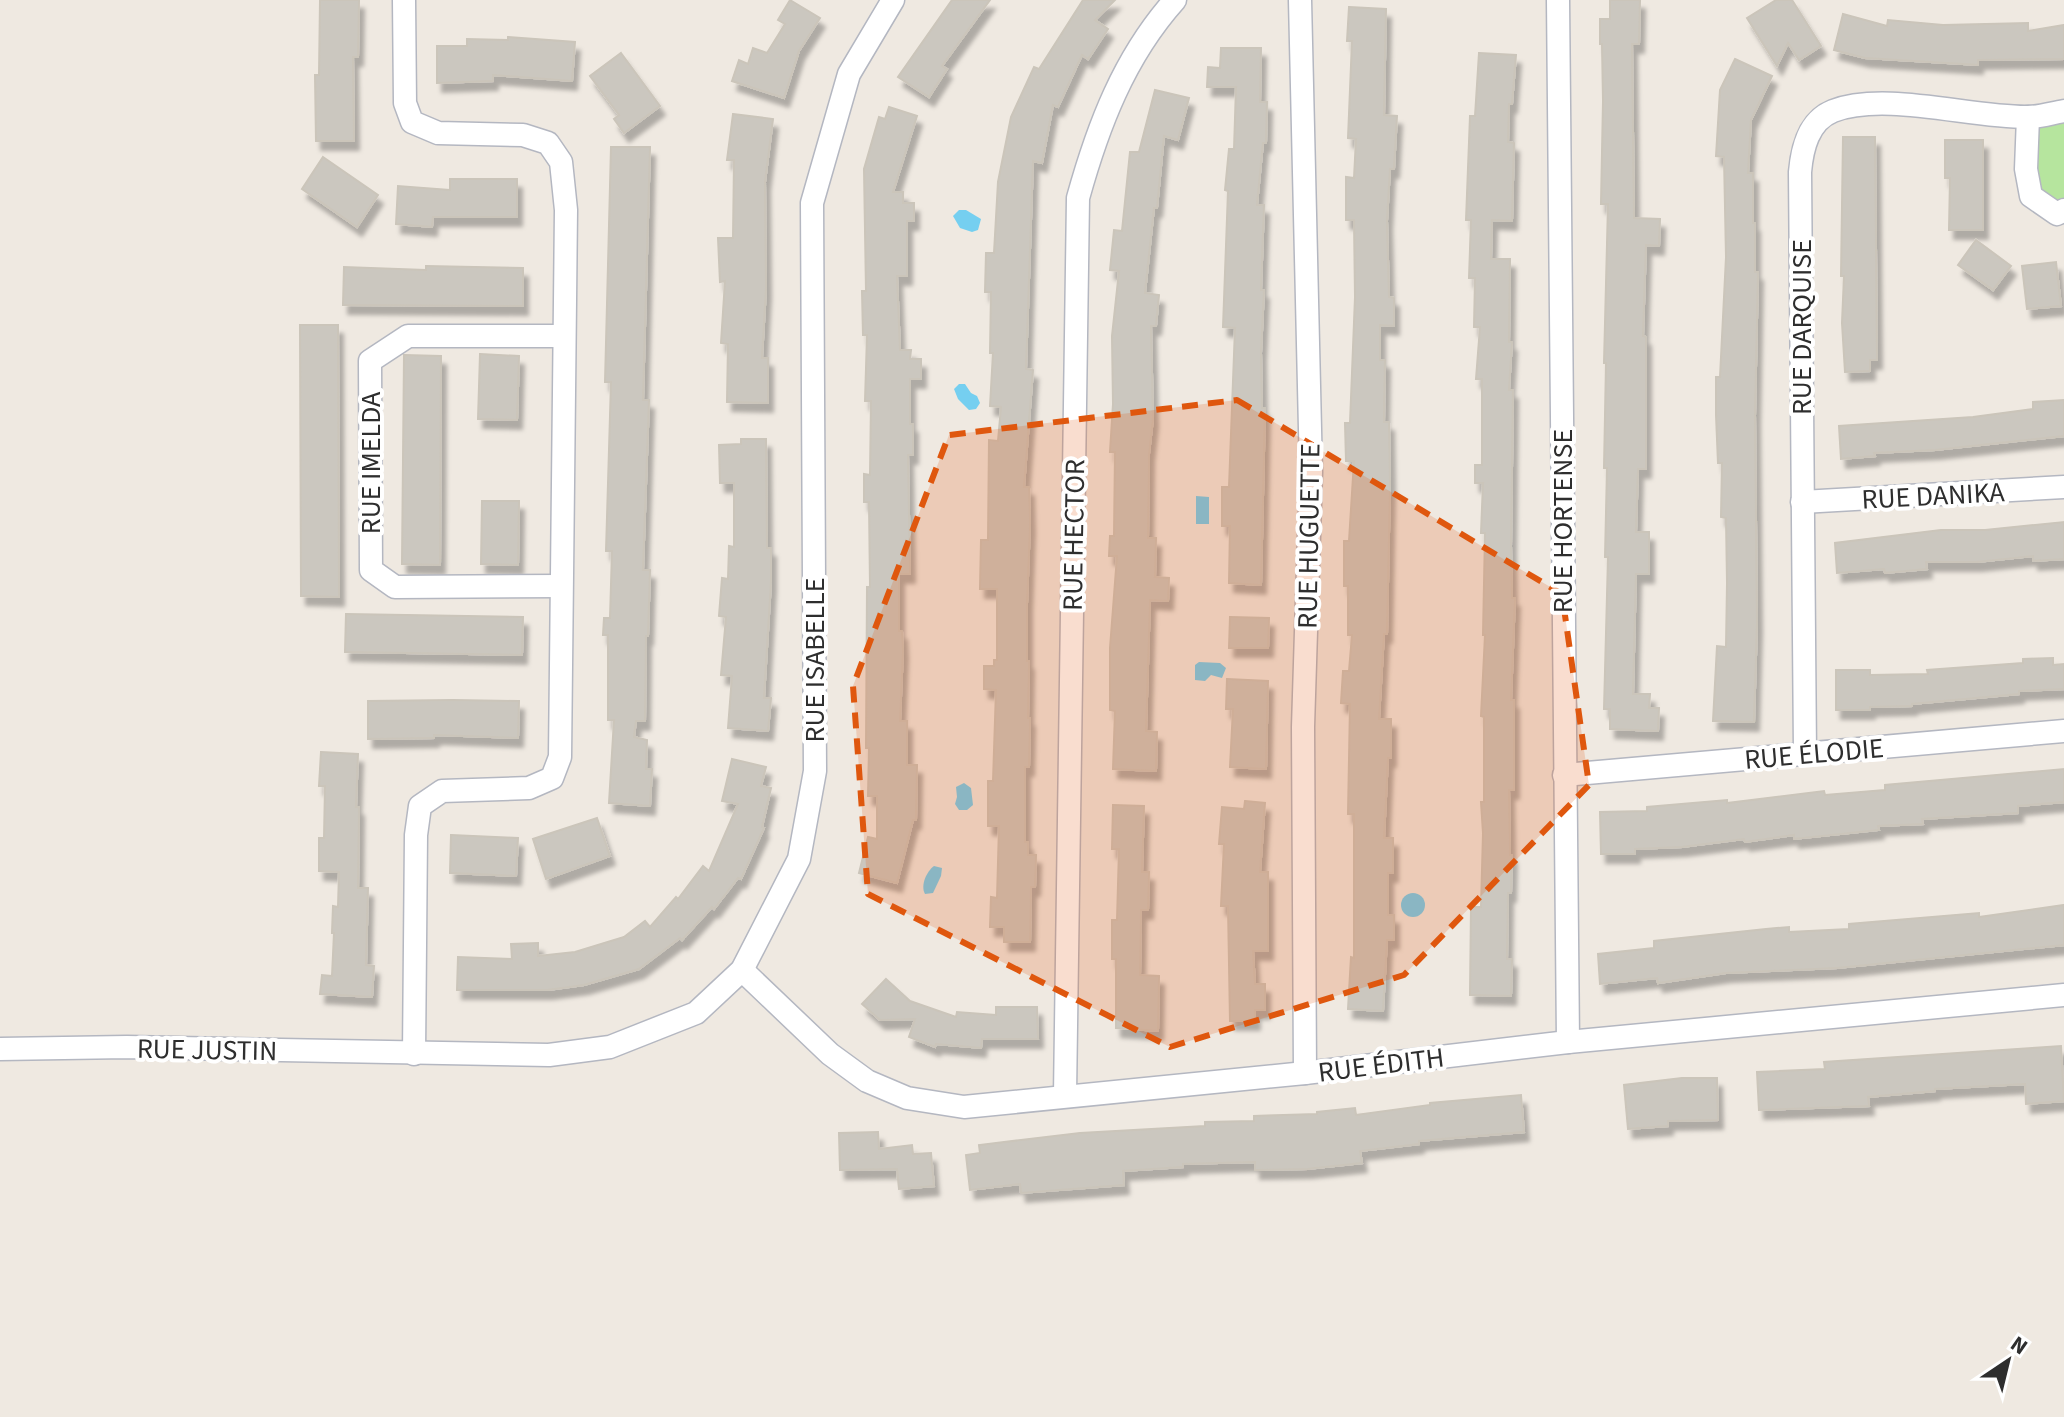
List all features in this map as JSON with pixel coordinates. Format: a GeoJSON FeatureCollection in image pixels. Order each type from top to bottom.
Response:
{"type":"FeatureCollection","features":[{"type":"Feature","properties":{"kind":"street"},"geometry":{"type":"LineString","coordinates":[[404,0],[405,103],[412,122],[438,133],[523,135],[548,143],[561,162],[566,210],[560,757],[552,778],[529,788],[442,791],[420,806],[416,835],[414,1054]]}},
{"type":"Feature","properties":{"kind":"street","name":"RUE ISABELLE"},"geometry":{"type":"LineString","coordinates":[[414,1054],[549,1055],[610,1047],[696,1013],[742,970],[799,859],[815,771],[812,203],[849,74],[893,0]]}},
{"type":"Feature","properties":{"kind":"street","name":"RUE HECTOR"},"geometry":{"type":"LineString","coordinates":[[1065,1095],[1078,198],[1093,144],[1116,88],[1147,35],[1175,0]]}},
{"type":"Feature","properties":{"kind":"street","name":"RUE HUGUETTE"},"geometry":{"type":"LineString","coordinates":[[1300,0],[1311,472],[1303,727],[1305,1073]]}},
{"type":"Feature","properties":{"kind":"street","name":"RUE HORTENSE"},"geometry":{"type":"LineString","coordinates":[[1558,0],[1568,1042]]}},
{"type":"Feature","properties":{"kind":"street","name":"RUE DARQUISE"},"geometry":{"type":"LineString","coordinates":[[1805,753],[1800,172],[1803,146],[1815,123],[1832,111],[1877,104],[2028,117],[2064,111]]}},
{"type":"Feature","properties":{"kind":"street"},"geometry":{"type":"LineString","coordinates":[[2028,117],[2026,169],[2031,196],[2057,214],[2064,210]]}},
{"type":"Feature","properties":{"kind":"street","name":"RUE IMELDA"},"geometry":{"type":"LineString","coordinates":[[561,586],[395,587],[371,570],[370,361],[408,336],[563,336]]}},
{"type":"Feature","properties":{"kind":"street","name":"RUE DANIKA"},"geometry":{"type":"LineString","coordinates":[[1802,502],[2064,487]]}},
{"type":"Feature","properties":{"kind":"street","name":"RUE ÉLODIE"},"geometry":{"type":"LineString","coordinates":[[1564,775],[2064,731]]}},
{"type":"Feature","properties":{"kind":"street","name":"RUE ÉDITH"},"geometry":{"type":"LineString","coordinates":[[742,970],[830,1054],[867,1081],[907,1098],[964,1107],[1305,1073],[1568,1042],[2064,995]]}},
{"type":"Feature","properties":{"kind":"street","name":"RUE JUSTIN"},"geometry":{"type":"LineString","coordinates":[[0,1049],[127,1047],[414,1054]]}},
{"type":"Feature","properties":{"kind":"highlighted area"},"geometry":{"type":"Polygon","coordinates":[[[1237,400],[1562,594],[1589,785],[1404,975],[1170,1047],[868,894],[853,686],[949,435],[1237,400]]]}},
{"type":"Feature","properties":{"kind":"green space"},"geometry":{"type":"Polygon","coordinates":[[[2064,111],[2064,210],[2031,196],[2028,117],[2064,111]]]}},
{"type":"Feature","properties":{"kind":"water"},"geometry":{"type":"Polygon","coordinates":[[[959,210],[966,210],[981,219],[978,230],[972,232],[960,228],[953,216],[959,210]]]}},
{"type":"Feature","properties":{"kind":"water"},"geometry":{"type":"Polygon","coordinates":[[[959,384],[965,384],[977,396],[980,403],[976,409],[969,410],[958,399],[954,389],[959,384]]]}},
{"type":"Feature","properties":{"kind":"water"},"geometry":{"type":"Polygon","coordinates":[[[1196,496],[1209,497],[1209,524],[1196,524],[1196,496]]]}},
{"type":"Feature","properties":{"kind":"water"},"geometry":{"type":"Polygon","coordinates":[[[1199,662],[1220,663],[1226,668],[1222,678],[1211,675],[1205,681],[1195,680],[1195,665],[1199,662]]]}},
{"type":"Feature","properties":{"kind":"water"},"geometry":{"type":"Polygon","coordinates":[[[964,783],[971,788],[973,805],[967,810],[959,810],[955,804],[956,787],[964,783]]]}},
{"type":"Feature","properties":{"kind":"water"},"geometry":{"type":"Polygon","coordinates":[[[934,866],[942,868],[941,876],[933,893],[925,894],[925,878],[934,866]]]}},
{"type":"Feature","properties":{"kind":"water"},"geometry":{"type":"Polygon","coordinates":[[[1413,893],[1424,900],[1425,905],[1418,916],[1413,917],[1402,910],[1401,905],[1408,894],[1413,893]]]}},
{"type":"Feature","properties":{"kind":"building"},"geometry":{"type":"Polygon","coordinates":[[[320,0],[359,0],[358,57],[353,57],[354,141],[316,141],[315,75],[319,75],[320,0]]]}},
{"type":"Feature","properties":{"kind":"building"},"geometry":{"type":"Polygon","coordinates":[[[790,0],[820,18],[799,51],[784,98],[732,81],[739,60],[748,64],[753,48],[767,53],[785,24],[778,20],[790,0]]]}},
{"type":"Feature","properties":{"kind":"building"},"geometry":{"type":"Polygon","coordinates":[[[952,0],[990,0],[942,66],[947,69],[929,97],[898,77],[952,0]]]}},
{"type":"Feature","properties":{"kind":"building"},"geometry":{"type":"Polygon","coordinates":[[[1083,0],[1115,0],[1095,20],[1108,29],[1088,59],[1082,55],[1058,107],[1053,105],[1042,163],[1033,161],[1026,369],[1033,370],[1024,487],[1029,487],[1030,524],[1027,661],[1030,718],[1029,767],[1025,767],[1025,842],[1028,842],[1028,855],[1036,855],[1035,887],[1031,887],[1030,942],[1004,942],[1004,927],[990,927],[991,897],[997,898],[999,826],[988,826],[988,781],[993,781],[996,690],[984,689],[984,666],[994,666],[994,660],[997,660],[997,589],[980,589],[981,540],[988,540],[989,440],[998,441],[1001,407],[990,406],[993,353],[990,353],[991,292],[985,292],[986,253],[994,253],[998,182],[1011,117],[1034,67],[1039,69],[1083,0]]]}},
{"type":"Feature","properties":{"kind":"building"},"geometry":{"type":"Polygon","coordinates":[[[1610,0],[1640,0],[1639,44],[1632,44],[1634,218],[1660,219],[1659,246],[1646,245],[1643,336],[1646,337],[1646,469],[1638,469],[1636,532],[1649,532],[1649,574],[1636,574],[1633,694],[1650,694],[1649,708],[1659,708],[1658,731],[1610,729],[1610,709],[1604,709],[1608,557],[1605,557],[1607,468],[1604,468],[1604,363],[1608,204],[1601,204],[1603,101],[1600,19],[1610,19],[1610,0]]]}},
{"type":"Feature","properties":{"kind":"building"},"geometry":{"type":"Polygon","coordinates":[[[1776,0],[1792,0],[1821,46],[1799,60],[1788,43],[1777,66],[1747,18],[1776,0]]]}},
{"type":"Feature","properties":{"kind":"building"},"geometry":{"type":"Polygon","coordinates":[[[1349,7],[1386,9],[1384,115],[1397,116],[1387,221],[1389,297],[1394,298],[1394,326],[1380,325],[1380,360],[1385,360],[1384,422],[1389,422],[1390,483],[1387,634],[1384,634],[1379,719],[1391,719],[1384,838],[1393,838],[1393,873],[1388,873],[1388,915],[1394,915],[1394,940],[1387,940],[1383,1011],[1348,1009],[1351,957],[1354,958],[1354,814],[1348,814],[1350,704],[1341,703],[1343,671],[1349,671],[1352,635],[1348,635],[1344,541],[1349,541],[1354,461],[1346,461],[1345,423],[1350,423],[1355,297],[1354,220],[1346,220],[1346,177],[1354,178],[1356,139],[1348,138],[1352,41],[1347,41],[1349,7]]]}},
{"type":"Feature","properties":{"kind":"building"},"geometry":{"type":"Polygon","coordinates":[[[1843,14],[1887,26],[1888,20],[1943,25],[2028,23],[2028,31],[2064,25],[2064,59],[1978,60],[1978,65],[1865,58],[1834,50],[1843,14]]]}},
{"type":"Feature","properties":{"kind":"building"},"geometry":{"type":"Polygon","coordinates":[[[508,37],[575,42],[572,81],[493,75],[493,81],[437,83],[437,46],[467,46],[467,39],[508,40],[508,37]]]}},
{"type":"Feature","properties":{"kind":"building"},"geometry":{"type":"Polygon","coordinates":[[[1221,48],[1261,48],[1260,102],[1267,102],[1266,143],[1263,143],[1257,205],[1264,205],[1261,353],[1262,408],[1265,408],[1261,585],[1229,583],[1230,526],[1222,526],[1222,487],[1229,487],[1235,328],[1223,327],[1228,191],[1225,190],[1229,149],[1234,149],[1236,87],[1207,87],[1208,67],[1220,68],[1221,48]]]}},
{"type":"Feature","properties":{"kind":"building"},"geometry":{"type":"Polygon","coordinates":[[[621,53],[660,106],[624,133],[614,119],[619,115],[590,76],[621,53]]]}},
{"type":"Feature","properties":{"kind":"building"},"geometry":{"type":"Polygon","coordinates":[[[1479,53],[1516,55],[1512,104],[1509,104],[1508,142],[1514,143],[1512,221],[1492,220],[1491,259],[1510,259],[1509,342],[1512,342],[1509,390],[1513,390],[1511,546],[1512,598],[1515,598],[1511,700],[1514,700],[1514,790],[1509,790],[1512,855],[1507,959],[1512,959],[1511,996],[1470,995],[1471,907],[1481,907],[1481,802],[1484,802],[1484,717],[1481,716],[1485,533],[1481,533],[1483,483],[1475,483],[1475,465],[1482,465],[1482,379],[1476,379],[1480,327],[1474,327],[1475,278],[1469,278],[1471,220],[1466,220],[1470,116],[1475,116],[1479,53]]]}},
{"type":"Feature","properties":{"kind":"building"},"geometry":{"type":"Polygon","coordinates":[[[1735,59],[1772,76],[1751,120],[1748,173],[1753,173],[1755,272],[1758,272],[1754,722],[1713,721],[1717,646],[1726,647],[1727,583],[1726,518],[1721,517],[1722,463],[1718,463],[1716,415],[1716,377],[1720,377],[1726,257],[1724,157],[1716,156],[1720,90],[1735,59]]]}},
{"type":"Feature","properties":{"kind":"building"},"geometry":{"type":"Polygon","coordinates":[[[1155,90],[1189,98],[1178,140],[1164,136],[1145,293],[1159,295],[1156,326],[1151,326],[1153,419],[1149,454],[1148,538],[1156,538],[1155,577],[1169,578],[1168,601],[1150,600],[1146,731],[1157,732],[1156,771],[1113,769],[1115,711],[1110,710],[1110,648],[1117,556],[1109,556],[1110,536],[1114,536],[1115,452],[1110,452],[1112,336],[1119,271],[1110,270],[1114,230],[1122,231],[1130,152],[1139,152],[1155,90]]]}},
{"type":"Feature","properties":{"kind":"building"},"geometry":{"type":"Polygon","coordinates":[[[889,107],[917,116],[893,192],[903,192],[903,203],[914,203],[914,221],[907,221],[907,276],[897,276],[900,350],[911,350],[910,359],[921,359],[921,379],[910,379],[913,455],[908,455],[910,574],[899,574],[899,631],[902,631],[903,650],[900,721],[907,721],[907,765],[917,765],[916,820],[913,820],[897,883],[859,873],[868,837],[877,839],[877,796],[868,796],[869,748],[866,748],[867,587],[870,587],[869,502],[864,502],[864,474],[870,475],[871,401],[865,401],[867,335],[863,335],[862,291],[866,291],[864,169],[879,117],[885,119],[889,107]]]}},
{"type":"Feature","properties":{"kind":"building"},"geometry":{"type":"Polygon","coordinates":[[[733,114],[773,119],[765,182],[766,289],[762,358],[768,358],[768,403],[727,402],[728,344],[721,343],[725,281],[720,282],[718,238],[733,238],[734,160],[727,160],[733,114]]]}},
{"type":"Feature","properties":{"kind":"building"},"geometry":{"type":"Polygon","coordinates":[[[1843,137],[1875,137],[1877,360],[1870,360],[1870,371],[1845,372],[1842,323],[1844,276],[1841,276],[1843,137]]]}},
{"type":"Feature","properties":{"kind":"building"},"geometry":{"type":"Polygon","coordinates":[[[1945,140],[1983,140],[1983,230],[1949,230],[1950,178],[1945,178],[1945,140]]]}},
{"type":"Feature","properties":{"kind":"building"},"geometry":{"type":"Polygon","coordinates":[[[611,147],[650,147],[643,400],[649,400],[643,570],[650,570],[645,721],[636,721],[634,737],[647,740],[646,769],[652,769],[650,806],[609,803],[614,720],[608,720],[608,635],[603,635],[604,618],[610,618],[612,551],[606,551],[611,382],[605,382],[611,147]]]}},
{"type":"Feature","properties":{"kind":"building"},"geometry":{"type":"Polygon","coordinates":[[[323,157],[378,195],[357,227],[302,189],[323,157]]]}},
{"type":"Feature","properties":{"kind":"building"},"geometry":{"type":"Polygon","coordinates":[[[450,179],[517,179],[517,217],[433,217],[432,227],[396,224],[398,186],[450,190],[450,179]]]}},
{"type":"Feature","properties":{"kind":"building"},"geometry":{"type":"Polygon","coordinates":[[[1976,240],[2011,266],[1993,290],[1958,265],[1976,240]]]}},
{"type":"Feature","properties":{"kind":"building"},"geometry":{"type":"Polygon","coordinates":[[[2056,262],[2061,306],[2027,309],[2022,266],[2056,262]]]}},
{"type":"Feature","properties":{"kind":"building"},"geometry":{"type":"Polygon","coordinates":[[[426,266],[523,268],[523,306],[343,305],[344,267],[426,270],[426,266]]]}},
{"type":"Feature","properties":{"kind":"building"},"geometry":{"type":"Polygon","coordinates":[[[300,325],[338,325],[339,597],[301,596],[300,325]]]}},
{"type":"Feature","properties":{"kind":"building"},"geometry":{"type":"Polygon","coordinates":[[[480,354],[519,356],[517,420],[478,419],[480,354]]]}},
{"type":"Feature","properties":{"kind":"building"},"geometry":{"type":"Polygon","coordinates":[[[404,355],[441,356],[440,565],[402,564],[404,355]]]}},
{"type":"Feature","properties":{"kind":"building"},"geometry":{"type":"Polygon","coordinates":[[[2064,400],[2064,436],[1935,450],[1874,453],[1875,456],[1841,459],[1839,426],[1973,417],[2033,409],[2033,402],[2064,400]]]}},
{"type":"Feature","properties":{"kind":"building"},"geometry":{"type":"Polygon","coordinates":[[[741,439],[766,439],[767,548],[771,548],[764,698],[771,698],[768,731],[728,728],[732,676],[721,675],[726,617],[719,616],[722,578],[728,579],[729,546],[734,547],[734,483],[720,483],[719,445],[741,444],[741,439]]]}},
{"type":"Feature","properties":{"kind":"building"},"geometry":{"type":"Polygon","coordinates":[[[482,501],[519,501],[518,565],[481,564],[482,501]]]}},
{"type":"Feature","properties":{"kind":"building"},"geometry":{"type":"Polygon","coordinates":[[[2064,522],[2064,559],[2033,561],[2033,556],[1977,562],[1926,562],[1927,569],[1837,573],[1835,543],[1941,530],[1985,530],[2064,522]]]}},
{"type":"Feature","properties":{"kind":"building"},"geometry":{"type":"Polygon","coordinates":[[[346,614],[523,617],[522,655],[345,652],[346,614]]]}},
{"type":"Feature","properties":{"kind":"building"},"geometry":{"type":"Polygon","coordinates":[[[1230,617],[1269,618],[1268,648],[1229,648],[1230,617]]]}},
{"type":"Feature","properties":{"kind":"building"},"geometry":{"type":"Polygon","coordinates":[[[2053,658],[2053,665],[2064,664],[2064,689],[2019,691],[2019,694],[1912,706],[1870,707],[1870,710],[1836,710],[1836,670],[1870,670],[1870,675],[1928,674],[1927,670],[2053,658]]]}},
{"type":"Feature","properties":{"kind":"building"},"geometry":{"type":"Polygon","coordinates":[[[1227,679],[1268,681],[1266,769],[1230,767],[1233,709],[1226,709],[1227,679]]]}},
{"type":"Feature","properties":{"kind":"building"},"geometry":{"type":"Polygon","coordinates":[[[368,701],[519,701],[518,738],[434,735],[434,738],[368,739],[368,701]]]}},
{"type":"Feature","properties":{"kind":"building"},"geometry":{"type":"Polygon","coordinates":[[[321,752],[358,754],[358,888],[368,888],[366,965],[374,966],[372,997],[320,994],[322,975],[332,976],[333,906],[338,907],[339,872],[319,871],[319,838],[324,838],[325,786],[319,786],[321,752]]]}},
{"type":"Feature","properties":{"kind":"building"},"geometry":{"type":"Polygon","coordinates":[[[732,759],[766,767],[761,786],[771,788],[764,828],[741,879],[738,878],[714,909],[712,907],[682,940],[680,938],[639,969],[584,985],[548,990],[457,990],[458,957],[512,959],[511,944],[538,943],[538,956],[575,952],[624,937],[645,921],[650,927],[676,897],[678,899],[703,866],[709,871],[738,804],[722,801],[732,759]]]}},
{"type":"Feature","properties":{"kind":"building"},"geometry":{"type":"Polygon","coordinates":[[[2064,769],[2064,802],[2018,806],[2018,813],[1922,819],[1923,824],[1878,826],[1879,830],[1794,839],[1794,835],[1745,842],[1744,839],[1635,849],[1635,854],[1601,854],[1600,812],[1647,811],[1647,807],[1727,800],[1727,803],[1824,791],[1825,795],[1885,790],[1885,785],[2064,769]]]}},
{"type":"Feature","properties":{"kind":"building"},"geometry":{"type":"Polygon","coordinates":[[[1245,801],[1265,803],[1260,872],[1268,872],[1268,951],[1253,951],[1255,984],[1265,984],[1265,1010],[1255,1010],[1255,1021],[1230,1021],[1228,906],[1221,906],[1224,844],[1219,844],[1222,807],[1244,809],[1245,801]]]}},
{"type":"Feature","properties":{"kind":"building"},"geometry":{"type":"Polygon","coordinates":[[[1113,805],[1144,806],[1142,872],[1149,872],[1148,910],[1141,910],[1140,975],[1159,976],[1158,1031],[1116,1028],[1116,959],[1112,959],[1112,920],[1117,920],[1119,849],[1112,849],[1113,805]]]}},
{"type":"Feature","properties":{"kind":"building"},"geometry":{"type":"Polygon","coordinates":[[[597,818],[610,856],[546,879],[533,839],[597,818]]]}},
{"type":"Feature","properties":{"kind":"building"},"geometry":{"type":"Polygon","coordinates":[[[451,835],[518,838],[516,876],[450,873],[451,835]]]}},
{"type":"Feature","properties":{"kind":"building"},"geometry":{"type":"Polygon","coordinates":[[[2064,905],[2064,945],[1837,968],[1726,973],[1658,983],[1657,978],[1600,984],[1598,954],[1654,948],[1654,941],[1789,927],[1789,932],[1849,929],[1849,924],[1979,913],[1979,917],[2064,905]]]}},
{"type":"Feature","properties":{"kind":"building"},"geometry":{"type":"Polygon","coordinates":[[[886,979],[910,1001],[956,1017],[957,1012],[996,1015],[996,1007],[1037,1007],[1038,1039],[982,1039],[981,1048],[936,1044],[935,1047],[909,1037],[915,1019],[880,1020],[862,1004],[886,979]]]}},
{"type":"Feature","properties":{"kind":"building"},"geometry":{"type":"Polygon","coordinates":[[[2061,1046],[2064,1101],[2026,1104],[2025,1084],[1935,1089],[1868,1097],[1869,1106],[1759,1110],[1757,1072],[1825,1069],[1824,1062],[2061,1046]]]}},
{"type":"Feature","properties":{"kind":"building"},"geometry":{"type":"Polygon","coordinates":[[[1682,1078],[1717,1078],[1718,1120],[1668,1121],[1668,1126],[1628,1129],[1624,1085],[1682,1078]]]}},
{"type":"Feature","properties":{"kind":"building"},"geometry":{"type":"Polygon","coordinates":[[[1521,1095],[1524,1132],[1419,1141],[1419,1144],[1360,1151],[1362,1163],[1255,1170],[1255,1162],[1183,1164],[1183,1167],[1123,1171],[1124,1185],[1021,1193],[1020,1184],[970,1190],[966,1155],[980,1153],[979,1145],[1080,1133],[1205,1126],[1205,1122],[1254,1121],[1254,1116],[1317,1114],[1355,1108],[1356,1115],[1430,1103],[1521,1095]]]}},
{"type":"Feature","properties":{"kind":"building"},"geometry":{"type":"Polygon","coordinates":[[[878,1132],[879,1149],[912,1145],[913,1154],[931,1153],[934,1186],[899,1189],[897,1169],[840,1170],[839,1133],[878,1132]]]}}]}
